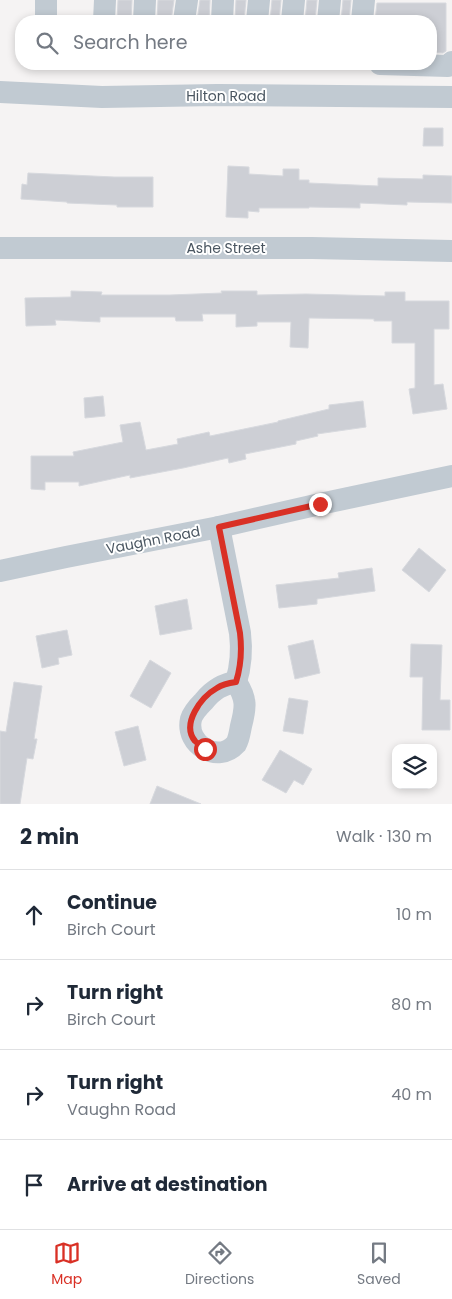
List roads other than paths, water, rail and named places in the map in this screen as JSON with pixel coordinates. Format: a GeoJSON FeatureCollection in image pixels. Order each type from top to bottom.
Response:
{"type":"FeatureCollection","features":[{"type":"Feature","properties":{"kind":"street"},"geometry":{"type":"LineString","coordinates":[[46,0],[46,15]]}},
{"type":"Feature","properties":{"kind":"street"},"geometry":{"type":"LineString","coordinates":[[104,15],[105,0]]}},
{"type":"Feature","properties":{"kind":"street"},"geometry":{"type":"LineString","coordinates":[[145,15],[146,0]]}},
{"type":"Feature","properties":{"kind":"street"},"geometry":{"type":"LineString","coordinates":[[185,15],[186,0]]}},
{"type":"Feature","properties":{"kind":"street"},"geometry":{"type":"LineString","coordinates":[[222,15],[223,0]]}},
{"type":"Feature","properties":{"kind":"street"},"geometry":{"type":"LineString","coordinates":[[258,15],[259,0]]}},
{"type":"Feature","properties":{"kind":"street"},"geometry":{"type":"LineString","coordinates":[[293,15],[294,0]]}},
{"type":"Feature","properties":{"kind":"street"},"geometry":{"type":"LineString","coordinates":[[329,15],[330,0]]}},
{"type":"Feature","properties":{"kind":"street"},"geometry":{"type":"LineString","coordinates":[[363,15],[364,0]]}},
{"type":"Feature","properties":{"kind":"street"},"geometry":{"type":"LineString","coordinates":[[437,66],[448,66],[452,62]]}},
{"type":"Feature","properties":{"kind":"street","name":"Hilton Road"},"geometry":{"type":"LineString","coordinates":[[0,92],[102,96],[452,97]]}},
{"type":"Feature","properties":{"kind":"street","name":"Ashe Street"},"geometry":{"type":"LineString","coordinates":[[0,248],[312,248],[452,251]]}},
{"type":"Feature","properties":{"kind":"street","name":"Vaughn Road"},"geometry":{"type":"LineString","coordinates":[[0,571],[219,527],[452,476]]}},
{"type":"Feature","properties":{"kind":"street"},"geometry":{"type":"LineString","coordinates":[[219,527],[242,649],[236,682]]}}]}
